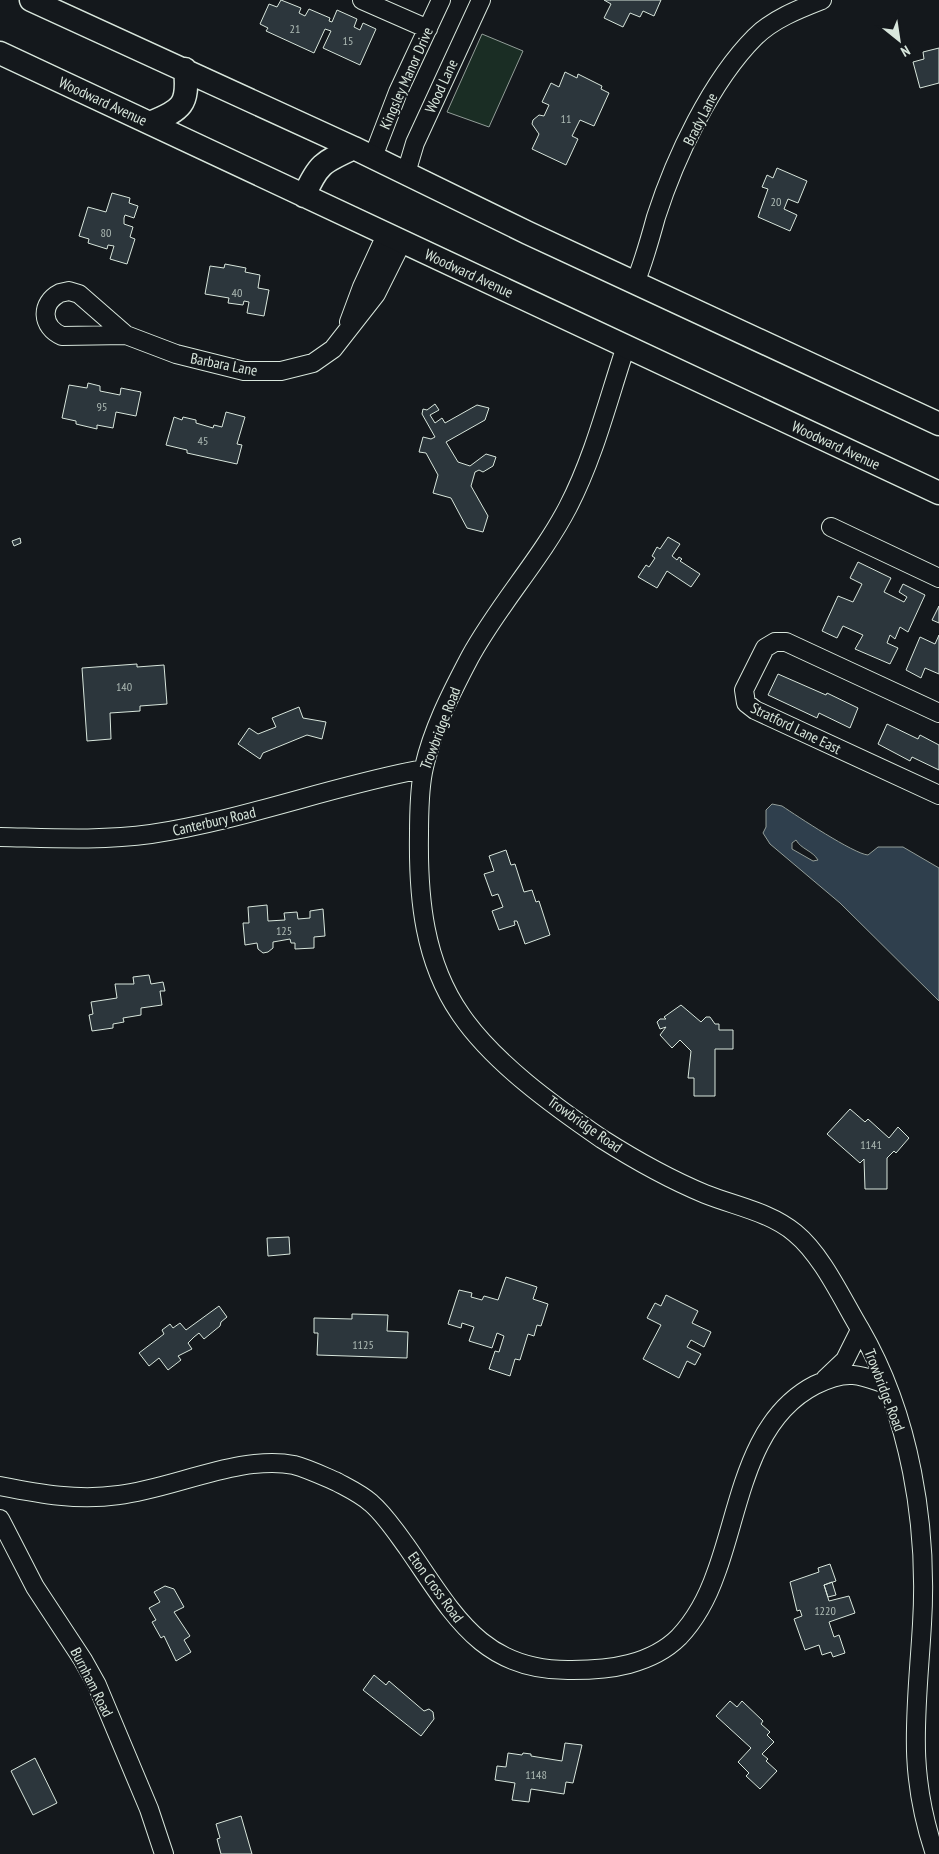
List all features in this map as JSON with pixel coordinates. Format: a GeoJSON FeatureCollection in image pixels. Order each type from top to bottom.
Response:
{"type":"FeatureCollection","features":[{"type":"Feature","properties":{"kind":"main road"},"geometry":{"type":"LineString","coordinates":[[31,0],[363,152],[939,424]]}},
{"type":"Feature","properties":{"kind":"main road","name":"Woodward Avenue"},"geometry":{"type":"LineString","coordinates":[[0,53],[939,493]]}},
{"type":"Feature","properties":{"kind":"main road"},"geometry":{"type":"LineString","coordinates":[[150,123],[177,111],[188,92],[185,69]]}},
{"type":"Feature","properties":{"kind":"main road"},"geometry":{"type":"LineString","coordinates":[[304,196],[314,174],[322,164],[363,152]]}},
{"type":"Feature","properties":{"kind":"street"},"geometry":{"type":"LineString","coordinates":[[362,0],[428,29]]}},
{"type":"Feature","properties":{"kind":"street","name":"Kingsley Manor Drive"},"geometry":{"type":"LineString","coordinates":[[363,152],[398,92],[441,0]]}},
{"type":"Feature","properties":{"kind":"street","name":"Wood Lane"},"geometry":{"type":"LineString","coordinates":[[406,173],[415,143],[480,0]]}},
{"type":"Feature","properties":{"kind":"street","name":"Brady Lane"},"geometry":{"type":"LineString","coordinates":[[635,282],[671,179],[696,123],[714,91],[731,66],[756,36],[784,17],[822,0]]}},
{"type":"Feature","properties":{"kind":"street","name":"Barbara Lane"},"geometry":{"type":"LineString","coordinates":[[126,334],[204,363],[244,371],[290,370],[313,363],[333,349],[343,336],[362,286],[394,239]]}},
{"type":"Feature","properties":{"kind":"street","name":"Trowbridge Road"},"geometry":{"type":"LineString","coordinates":[[626,346],[595,441],[572,500],[558,525],[500,607],[472,653],[442,715],[423,769],[418,847],[423,917],[429,947],[439,976],[469,1025],[522,1078],[601,1138],[642,1163],[686,1186],[774,1220],[793,1232],[814,1254],[860,1330],[886,1384],[898,1419],[909,1466],[921,1542],[923,1601],[914,1757],[921,1807],[935,1854]]}},
{"type":"Feature","properties":{"kind":"street"},"geometry":{"type":"LineString","coordinates":[[831,528],[939,578]]}},
{"type":"Feature","properties":{"kind":"street","name":"Stratford Lane East"},"geometry":{"type":"LineString","coordinates":[[939,712],[786,642],[771,644],[762,652],[744,694],[746,703],[754,710],[939,795]]}},
{"type":"Feature","properties":{"kind":"street","name":"Canterbury Road"},"geometry":{"type":"LineString","coordinates":[[0,837],[92,838],[152,834],[234,817],[366,780],[423,769]]}},
{"type":"Feature","properties":{"kind":"street","name":"Eton Cross Road"},"geometry":{"type":"LineString","coordinates":[[0,1486],[66,1498],[103,1497],[149,1490],[242,1467],[277,1464],[295,1466],[335,1482],[373,1505],[395,1530],[460,1622],[500,1655],[518,1664],[540,1669],[583,1670],[615,1667],[650,1657],[662,1651],[678,1638],[691,1622],[712,1585],[750,1468],[763,1439],[787,1405],[818,1383],[845,1360],[860,1330]]}},
{"type":"Feature","properties":{"kind":"street","name":"Eton Cross Road"},"geometry":{"type":"LineString","coordinates":[[818,1383],[848,1375],[886,1384]]}},
{"type":"Feature","properties":{"kind":"street","name":"Burnham Road"},"geometry":{"type":"LineString","coordinates":[[0,1519],[29,1577],[97,1685],[149,1810],[164,1854]]}},
{"type":"Feature","properties":{"kind":"green space"},"geometry":{"type":"Polygon","coordinates":[[[482,34],[523,51],[489,127],[447,112],[482,34]]]}},
{"type":"Feature","properties":{"kind":"water"},"geometry":{"type":"Polygon","coordinates":[[[772,804],[782,806],[825,834],[861,853],[868,855],[878,847],[903,847],[939,868],[939,1001],[840,903],[770,844],[763,833],[766,827],[766,810],[772,804]],[[796,840],[792,843],[792,849],[813,861],[818,860],[813,854],[796,840]]]}},
{"type":"Feature","properties":{"kind":"building"},"geometry":{"type":"Polygon","coordinates":[[[281,0],[301,8],[299,13],[305,16],[309,9],[330,18],[329,21],[332,22],[337,10],[357,19],[354,27],[360,30],[363,23],[376,29],[360,65],[323,48],[331,31],[325,29],[314,53],[266,31],[268,28],[260,24],[269,4],[277,7],[281,0]]]}},
{"type":"Feature","properties":{"kind":"building"},"geometry":{"type":"Polygon","coordinates":[[[604,0],[661,0],[654,16],[643,11],[640,17],[630,13],[623,27],[604,18],[611,4],[604,0]]]}},
{"type":"Feature","properties":{"kind":"building"},"geometry":{"type":"Polygon","coordinates":[[[939,48],[939,83],[920,88],[913,62],[924,59],[923,52],[939,48]]]}},
{"type":"Feature","properties":{"kind":"building"},"geometry":{"type":"Polygon","coordinates":[[[565,72],[577,78],[578,74],[602,86],[601,89],[609,93],[594,126],[580,120],[572,136],[578,139],[566,165],[532,149],[539,134],[532,124],[533,120],[539,115],[544,116],[549,105],[542,102],[551,83],[559,87],[565,72]]]}},
{"type":"Feature","properties":{"kind":"building"},"geometry":{"type":"Polygon","coordinates":[[[777,168],[807,181],[798,203],[788,199],[784,209],[797,215],[790,231],[758,217],[768,189],[762,187],[767,175],[773,178],[777,168]]]}},
{"type":"Feature","properties":{"kind":"building"},"geometry":{"type":"Polygon","coordinates":[[[112,193],[130,198],[129,203],[138,206],[134,218],[125,215],[124,218],[124,224],[133,227],[130,237],[135,239],[127,264],[110,259],[114,246],[108,245],[107,249],[88,243],[89,239],[79,236],[88,207],[106,212],[112,193]]]}},
{"type":"Feature","properties":{"kind":"building"},"geometry":{"type":"Polygon","coordinates":[[[225,264],[246,268],[245,272],[260,275],[258,288],[269,290],[264,316],[247,313],[249,302],[244,301],[243,305],[228,303],[229,298],[205,294],[210,266],[224,268],[225,264]]]}},
{"type":"Feature","properties":{"kind":"building"},"geometry":{"type":"Polygon","coordinates":[[[88,383],[100,386],[100,391],[120,395],[121,388],[141,392],[136,416],[116,412],[113,428],[97,425],[97,429],[76,424],[76,421],[62,418],[69,385],[87,388],[88,383]]]}},
{"type":"Feature","properties":{"kind":"building"},"geometry":{"type":"Polygon","coordinates":[[[435,404],[439,410],[430,415],[435,423],[442,418],[445,423],[477,405],[489,408],[485,420],[446,442],[458,462],[470,466],[486,454],[496,457],[493,466],[483,472],[479,470],[475,472],[471,486],[488,516],[483,532],[467,528],[451,498],[433,493],[438,475],[426,453],[419,452],[423,437],[431,439],[435,437],[422,414],[423,409],[427,410],[435,404]]]}},
{"type":"Feature","properties":{"kind":"building"},"geometry":{"type":"Polygon","coordinates":[[[226,412],[245,417],[237,444],[242,445],[237,464],[187,453],[187,450],[166,445],[174,417],[182,420],[183,417],[196,420],[196,423],[213,428],[214,425],[222,427],[226,412]]]}},
{"type":"Feature","properties":{"kind":"building"},"geometry":{"type":"Polygon","coordinates":[[[668,537],[680,544],[672,556],[677,560],[679,557],[682,559],[680,561],[700,574],[691,587],[667,571],[657,588],[638,577],[646,565],[649,567],[655,558],[652,556],[657,547],[660,549],[668,537]]]}},
{"type":"Feature","properties":{"kind":"building"},"geometry":{"type":"Polygon","coordinates":[[[20,538],[21,543],[14,546],[12,541],[20,538]]]}},
{"type":"Feature","properties":{"kind":"building"},"geometry":{"type":"Polygon","coordinates":[[[858,562],[891,578],[884,592],[904,602],[907,597],[899,592],[903,584],[925,595],[908,632],[900,627],[895,639],[890,635],[887,643],[898,648],[890,664],[855,649],[863,635],[843,626],[837,638],[822,631],[838,596],[853,602],[862,584],[850,578],[858,562]]]}},
{"type":"Feature","properties":{"kind":"building"},"geometry":{"type":"Polygon","coordinates":[[[939,606],[939,623],[932,620],[939,606]]]}},
{"type":"Feature","properties":{"kind":"building"},"geometry":{"type":"Polygon","coordinates":[[[939,635],[939,674],[925,668],[921,678],[906,670],[920,637],[935,644],[939,635]]]}},
{"type":"Feature","properties":{"kind":"building"},"geometry":{"type":"Polygon","coordinates":[[[137,664],[137,667],[164,665],[167,704],[140,706],[140,711],[110,713],[111,739],[87,741],[82,668],[137,664]]]}},
{"type":"Feature","properties":{"kind":"building"},"geometry":{"type":"Polygon","coordinates":[[[778,674],[826,695],[827,693],[858,708],[850,728],[819,713],[817,718],[768,695],[778,674]]]}},
{"type":"Feature","properties":{"kind":"building"},"geometry":{"type":"Polygon","coordinates":[[[299,707],[303,718],[326,722],[322,739],[307,735],[263,753],[260,759],[238,744],[249,728],[258,734],[276,727],[272,718],[299,707]]]}},
{"type":"Feature","properties":{"kind":"building"},"geometry":{"type":"Polygon","coordinates":[[[887,724],[918,739],[920,735],[939,745],[939,770],[912,757],[910,761],[878,744],[887,724]]]}},
{"type":"Feature","properties":{"kind":"building"},"geometry":{"type":"Polygon","coordinates":[[[506,850],[511,865],[515,864],[524,892],[532,890],[536,902],[539,901],[550,935],[525,944],[517,921],[514,921],[515,925],[499,930],[492,911],[503,907],[498,894],[492,896],[484,874],[494,871],[489,856],[506,850]]]}},
{"type":"Feature","properties":{"kind":"building"},"geometry":{"type":"Polygon","coordinates":[[[267,905],[268,921],[285,920],[284,913],[297,912],[298,919],[310,918],[310,911],[323,909],[325,936],[314,937],[314,948],[295,949],[295,943],[291,943],[290,939],[273,942],[273,948],[263,953],[258,949],[257,943],[245,945],[243,923],[249,923],[248,907],[267,905]]]}},
{"type":"Feature","properties":{"kind":"building"},"geometry":{"type":"Polygon","coordinates":[[[149,975],[151,984],[163,982],[165,991],[160,991],[162,1005],[141,1008],[141,1015],[123,1018],[124,1022],[113,1024],[113,1028],[92,1031],[89,1015],[93,1014],[91,1002],[117,998],[115,984],[134,984],[133,977],[149,975]]]}},
{"type":"Feature","properties":{"kind":"building"},"geometry":{"type":"Polygon","coordinates":[[[681,1005],[701,1022],[706,1017],[710,1017],[715,1024],[719,1024],[719,1030],[733,1030],[733,1049],[715,1049],[715,1096],[694,1096],[694,1078],[688,1078],[691,1051],[680,1040],[672,1048],[660,1035],[666,1027],[660,1029],[657,1022],[660,1019],[666,1019],[664,1017],[681,1005]]]}},
{"type":"Feature","properties":{"kind":"building"},"geometry":{"type":"Polygon","coordinates":[[[850,1109],[865,1122],[868,1119],[889,1138],[898,1127],[909,1138],[896,1153],[894,1151],[887,1158],[887,1189],[865,1189],[864,1159],[860,1163],[827,1134],[850,1109]]]}},
{"type":"Feature","properties":{"kind":"building"},"geometry":{"type":"Polygon","coordinates":[[[289,1237],[290,1254],[268,1256],[267,1238],[289,1237]]]}},
{"type":"Feature","properties":{"kind":"building"},"geometry":{"type":"Polygon","coordinates":[[[506,1277],[537,1287],[533,1299],[548,1304],[541,1326],[537,1325],[534,1336],[528,1334],[520,1360],[515,1359],[510,1376],[489,1369],[495,1351],[499,1352],[504,1336],[497,1333],[492,1348],[469,1341],[474,1327],[462,1323],[461,1328],[448,1324],[459,1290],[472,1293],[471,1297],[482,1300],[484,1296],[498,1300],[506,1277]]]}},
{"type":"Feature","properties":{"kind":"building"},"geometry":{"type":"Polygon","coordinates":[[[666,1295],[698,1311],[692,1323],[711,1332],[704,1347],[691,1340],[687,1347],[701,1354],[695,1365],[687,1361],[679,1378],[643,1359],[661,1325],[647,1318],[655,1303],[661,1306],[666,1295]]]}},
{"type":"Feature","properties":{"kind":"building"},"geometry":{"type":"Polygon","coordinates":[[[219,1306],[227,1317],[221,1322],[220,1326],[204,1339],[199,1333],[194,1337],[188,1343],[192,1349],[178,1356],[181,1360],[168,1370],[159,1358],[149,1366],[139,1353],[164,1334],[162,1330],[170,1324],[173,1328],[180,1323],[186,1330],[219,1306]]]}},
{"type":"Feature","properties":{"kind":"building"},"geometry":{"type":"Polygon","coordinates":[[[352,1314],[388,1315],[387,1331],[408,1332],[407,1358],[317,1355],[318,1333],[314,1333],[314,1318],[352,1319],[352,1314]]]}},
{"type":"Feature","properties":{"kind":"building"},"geometry":{"type":"Polygon","coordinates":[[[830,1564],[836,1581],[824,1585],[829,1601],[849,1596],[855,1613],[829,1622],[834,1637],[839,1635],[845,1653],[833,1657],[831,1652],[822,1655],[819,1645],[805,1650],[794,1619],[802,1616],[800,1610],[797,1611],[790,1582],[819,1572],[818,1568],[830,1564]]]}},
{"type":"Feature","properties":{"kind":"building"},"geometry":{"type":"Polygon","coordinates":[[[832,1582],[836,1595],[828,1597],[824,1585],[832,1582]]]}},
{"type":"Feature","properties":{"kind":"building"},"geometry":{"type":"Polygon","coordinates":[[[165,1586],[174,1589],[184,1607],[174,1612],[190,1636],[184,1640],[191,1652],[176,1661],[164,1636],[161,1638],[152,1622],[156,1620],[149,1608],[160,1602],[154,1592],[165,1586]]]}},
{"type":"Feature","properties":{"kind":"building"},"geometry":{"type":"Polygon","coordinates":[[[374,1675],[386,1685],[389,1681],[424,1711],[429,1709],[433,1712],[434,1719],[421,1736],[363,1690],[374,1675]]]}},
{"type":"Feature","properties":{"kind":"building"},"geometry":{"type":"Polygon","coordinates":[[[730,1701],[737,1707],[742,1701],[763,1721],[761,1724],[770,1732],[767,1735],[774,1742],[762,1754],[768,1759],[766,1761],[777,1771],[760,1789],[746,1776],[749,1773],[738,1762],[751,1748],[716,1716],[730,1701]]]}},
{"type":"Feature","properties":{"kind":"building"},"geometry":{"type":"Polygon","coordinates":[[[565,1743],[582,1745],[573,1783],[566,1782],[564,1794],[531,1789],[529,1802],[512,1800],[515,1783],[495,1780],[497,1766],[506,1767],[508,1753],[531,1754],[531,1756],[562,1761],[565,1743]]]}},
{"type":"Feature","properties":{"kind":"building"},"geometry":{"type":"Polygon","coordinates":[[[35,1758],[57,1803],[33,1815],[11,1771],[35,1758]]]}},
{"type":"Feature","properties":{"kind":"building"},"geometry":{"type":"Polygon","coordinates":[[[241,1816],[252,1854],[221,1854],[217,1839],[220,1838],[216,1824],[241,1816]]]}}]}
